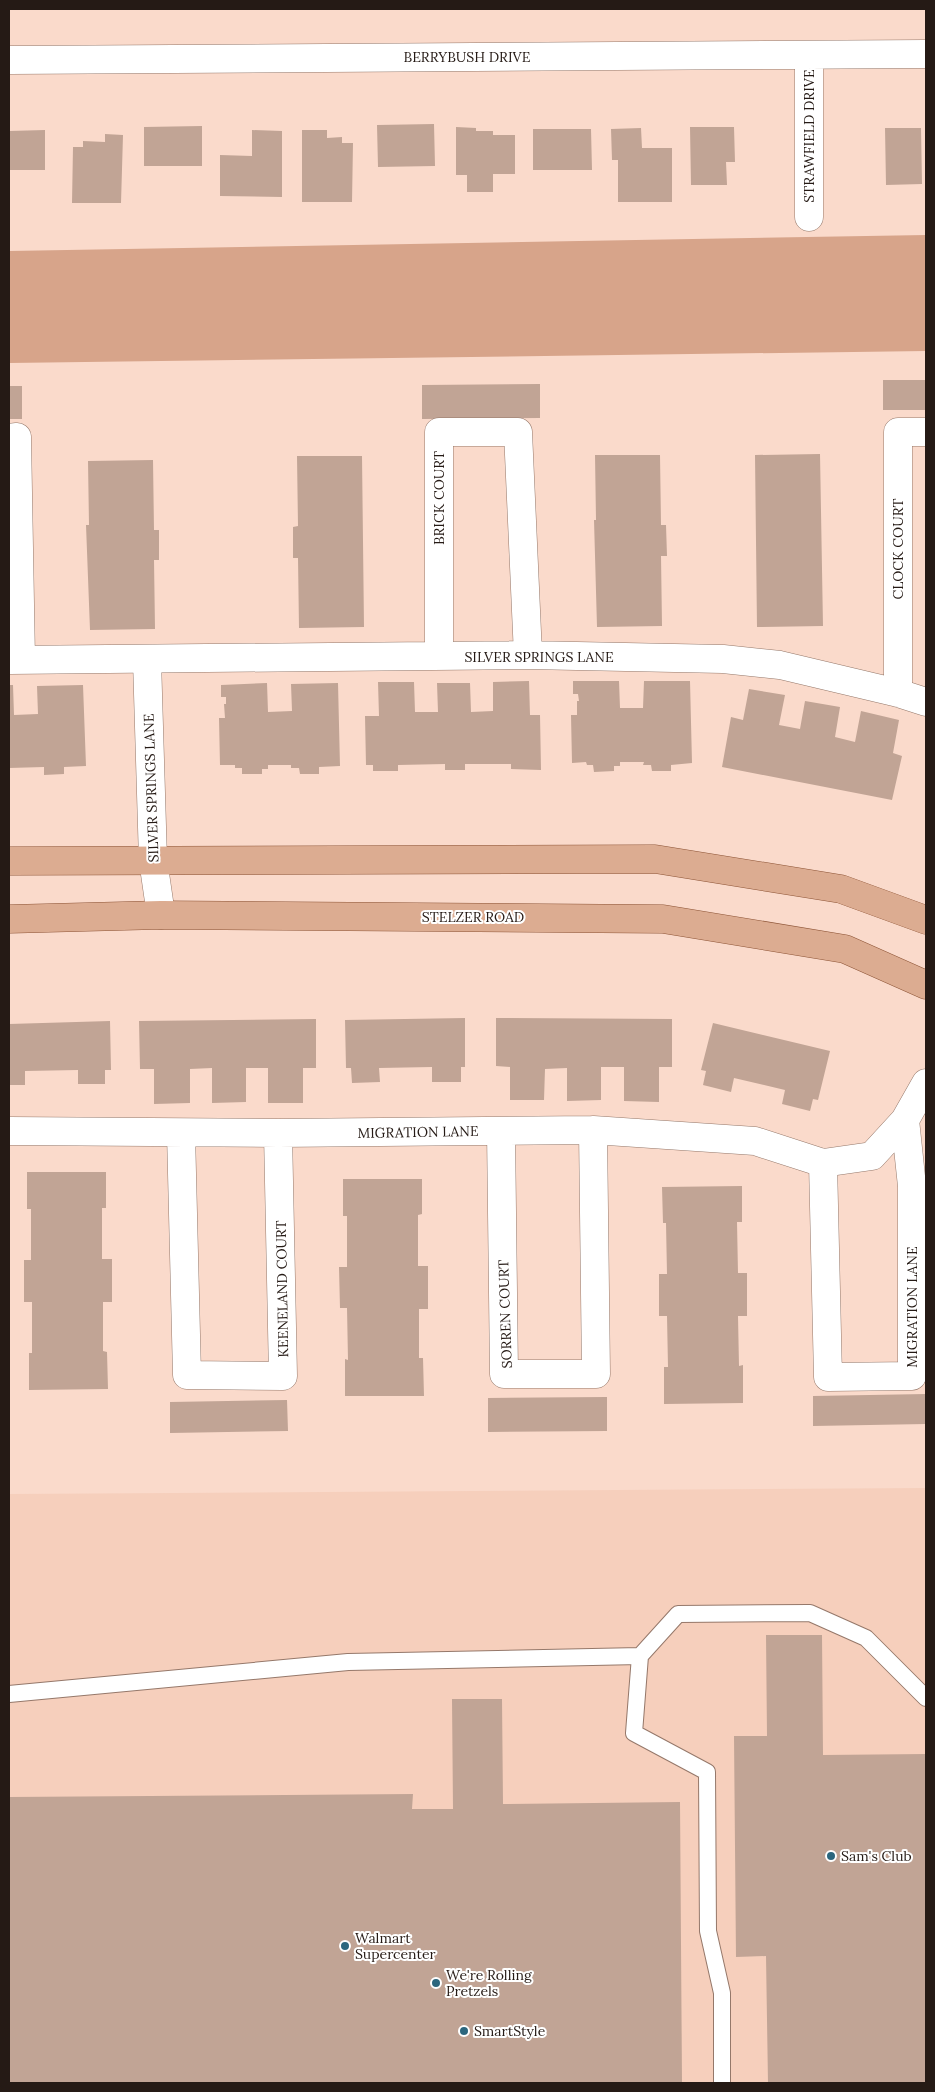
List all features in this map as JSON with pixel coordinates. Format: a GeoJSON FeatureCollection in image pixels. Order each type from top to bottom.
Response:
{"type":"FeatureCollection","features":[{"type":"Feature","properties":{"kind":"main road"},"geometry":{"type":"LineString","coordinates":[[9,861],[655,859],[841,889],[926,920]]}},
{"type":"Feature","properties":{"kind":"main road","name":"STELZER ROAD"},"geometry":{"type":"LineString","coordinates":[[9,918],[161,915],[663,919],[845,949],[926,985]]}},
{"type":"Feature","properties":{"kind":"street","name":"BERRYBUSH DRIVE"},"geometry":{"type":"LineString","coordinates":[[9,60],[926,54]]}},
{"type":"Feature","properties":{"kind":"street","name":"STRAWFIELD DRIVE"},"geometry":{"type":"LineString","coordinates":[[809,55],[809,217]]}},
{"type":"Feature","properties":{"kind":"street","name":"BRICK COURT"},"geometry":{"type":"LineString","coordinates":[[439,656],[438,432],[518,432],[528,655]]}},
{"type":"Feature","properties":{"kind":"street","name":"CLOCK COURT"},"geometry":{"type":"LineString","coordinates":[[898,693],[898,432],[926,432]]}},
{"type":"Feature","properties":{"kind":"street"},"geometry":{"type":"LineString","coordinates":[[9,438],[17,437],[15,660]]}},
{"type":"Feature","properties":{"kind":"street","name":"SILVER SPRINGS LANE"},"geometry":{"type":"LineString","coordinates":[[15,660],[528,655],[723,659],[780,665],[898,693],[926,702]]}},
{"type":"Feature","properties":{"kind":"street","name":"SILVER SPRINGS LANE"},"geometry":{"type":"LineString","coordinates":[[147,660],[152,860],[161,915]]}},
{"type":"Feature","properties":{"kind":"street","name":"MIGRATION LANE"},"geometry":{"type":"LineString","coordinates":[[9,1131],[278,1134],[593,1130],[754,1141],[823,1162],[872,1156],[905,1120],[926,1084]]}},
{"type":"Feature","properties":{"kind":"street","name":"MIGRATION LANE"},"geometry":{"type":"LineString","coordinates":[[823,1162],[828,1377],[912,1376],[912,1186],[905,1120]]}},
{"type":"Feature","properties":{"kind":"street","name":"SORREN COURT"},"geometry":{"type":"LineString","coordinates":[[501,1131],[504,1374],[596,1374],[593,1130]]}},
{"type":"Feature","properties":{"kind":"street","name":"KEENELAND COURT"},"geometry":{"type":"LineString","coordinates":[[181,1133],[186,1375],[283,1376],[278,1134]]}},
{"type":"Feature","properties":{"kind":"lane"},"geometry":{"type":"LineString","coordinates":[[722,2083],[722,1993],[708,1931],[707,1772],[634,1733],[640,1656],[678,1614],[810,1613],[866,1638],[926,1698]]}},
{"type":"Feature","properties":{"kind":"lane"},"geometry":{"type":"LineString","coordinates":[[9,1694],[348,1662],[640,1656]]}},
{"type":"Feature","properties":{"kind":"shaded area"},"geometry":{"type":"Polygon","coordinates":[[[926,235],[926,351],[9,363],[9,251],[926,235]]]}},
{"type":"Feature","properties":{"kind":"shaded area"},"geometry":{"type":"Polygon","coordinates":[[[926,1488],[926,2083],[9,2083],[9,1494],[926,1488]]]}},
{"type":"Feature","properties":{"kind":"building"},"geometry":{"type":"Polygon","coordinates":[[[434,124],[435,166],[378,167],[377,125],[434,124]]]}},
{"type":"Feature","properties":{"kind":"building"},"geometry":{"type":"Polygon","coordinates":[[[202,126],[202,166],[144,166],[144,127],[202,126]]]}},
{"type":"Feature","properties":{"kind":"building"},"geometry":{"type":"Polygon","coordinates":[[[456,127],[476,128],[476,131],[493,131],[493,135],[515,135],[515,174],[493,174],[493,192],[467,192],[467,175],[456,175],[456,127]]]}},
{"type":"Feature","properties":{"kind":"building"},"geometry":{"type":"Polygon","coordinates":[[[690,127],[734,127],[735,162],[726,162],[727,185],[691,185],[690,127]]]}},
{"type":"Feature","properties":{"kind":"building"},"geometry":{"type":"Polygon","coordinates":[[[641,128],[642,148],[672,148],[672,202],[618,202],[618,160],[612,160],[611,129],[641,128]]]}},
{"type":"Feature","properties":{"kind":"building"},"geometry":{"type":"Polygon","coordinates":[[[885,128],[921,128],[922,184],[886,185],[885,128]]]}},
{"type":"Feature","properties":{"kind":"building"},"geometry":{"type":"Polygon","coordinates":[[[533,129],[591,129],[592,170],[533,170],[533,129]]]}},
{"type":"Feature","properties":{"kind":"building"},"geometry":{"type":"Polygon","coordinates":[[[45,130],[45,170],[9,170],[9,131],[45,130]]]}},
{"type":"Feature","properties":{"kind":"building"},"geometry":{"type":"Polygon","coordinates":[[[252,130],[282,131],[282,197],[220,196],[220,155],[252,156],[252,130]]]}},
{"type":"Feature","properties":{"kind":"building"},"geometry":{"type":"Polygon","coordinates":[[[302,130],[327,130],[327,138],[342,137],[342,143],[353,143],[352,202],[302,202],[302,130]]]}},
{"type":"Feature","properties":{"kind":"building"},"geometry":{"type":"Polygon","coordinates":[[[105,134],[123,135],[121,203],[72,203],[73,147],[83,147],[83,141],[105,142],[105,134]]]}},
{"type":"Feature","properties":{"kind":"building"},"geometry":{"type":"Polygon","coordinates":[[[883,380],[926,380],[926,410],[883,410],[883,380]]]}},
{"type":"Feature","properties":{"kind":"building"},"geometry":{"type":"Polygon","coordinates":[[[540,384],[540,418],[422,419],[422,385],[540,384]]]}},
{"type":"Feature","properties":{"kind":"building"},"geometry":{"type":"Polygon","coordinates":[[[9,386],[22,386],[22,419],[9,419],[9,386]]]}},
{"type":"Feature","properties":{"kind":"building"},"geometry":{"type":"Polygon","coordinates":[[[820,454],[823,626],[757,627],[755,455],[820,454]]]}},
{"type":"Feature","properties":{"kind":"building"},"geometry":{"type":"Polygon","coordinates":[[[595,455],[660,455],[661,525],[666,525],[667,556],[661,556],[662,626],[597,627],[594,520],[596,520],[595,455]]]}},
{"type":"Feature","properties":{"kind":"building"},"geometry":{"type":"Polygon","coordinates":[[[297,456],[362,456],[364,627],[299,628],[298,558],[293,558],[293,527],[298,526],[297,456]]]}},
{"type":"Feature","properties":{"kind":"building"},"geometry":{"type":"Polygon","coordinates":[[[153,460],[154,530],[159,530],[159,560],[154,560],[155,629],[90,630],[86,525],[89,525],[88,461],[153,460]]]}},
{"type":"Feature","properties":{"kind":"building"},"geometry":{"type":"Polygon","coordinates":[[[529,681],[530,715],[540,715],[541,770],[511,769],[511,764],[465,764],[465,770],[445,770],[445,764],[398,765],[398,771],[373,771],[373,765],[366,765],[365,716],[379,716],[378,682],[414,682],[415,712],[438,712],[437,683],[470,683],[471,712],[493,711],[493,682],[529,681]]]}},
{"type":"Feature","properties":{"kind":"building"},"geometry":{"type":"Polygon","coordinates":[[[573,681],[619,681],[620,708],[643,708],[644,681],[690,681],[692,763],[671,765],[671,771],[652,771],[651,765],[643,765],[644,762],[620,762],[620,766],[614,766],[614,771],[594,772],[593,765],[587,765],[586,762],[572,763],[571,715],[577,715],[577,701],[579,701],[578,694],[573,694],[573,681]]]}},
{"type":"Feature","properties":{"kind":"building"},"geometry":{"type":"Polygon","coordinates":[[[267,683],[268,712],[292,711],[291,684],[338,683],[340,766],[319,767],[319,774],[300,774],[299,768],[291,768],[291,765],[268,765],[268,769],[262,769],[262,774],[242,774],[242,768],[235,768],[235,765],[220,765],[219,718],[225,718],[224,704],[226,704],[226,697],[221,697],[221,685],[267,683]]]}},
{"type":"Feature","properties":{"kind":"building"},"geometry":{"type":"Polygon","coordinates":[[[9,685],[13,685],[14,715],[38,714],[37,686],[83,685],[86,766],[64,767],[64,774],[44,775],[44,767],[9,768],[9,685]]]}},
{"type":"Feature","properties":{"kind":"building"},"geometry":{"type":"Polygon","coordinates":[[[749,689],[785,695],[779,725],[800,729],[805,701],[840,707],[835,737],[855,742],[861,711],[899,720],[893,753],[902,756],[892,800],[722,767],[731,717],[743,720],[749,689]]]}},
{"type":"Feature","properties":{"kind":"building"},"geometry":{"type":"Polygon","coordinates":[[[465,1018],[465,1067],[461,1067],[461,1082],[432,1082],[432,1067],[379,1068],[380,1082],[352,1083],[351,1068],[346,1068],[345,1020],[465,1018]]]}},
{"type":"Feature","properties":{"kind":"building"},"geometry":{"type":"Polygon","coordinates":[[[496,1018],[672,1019],[672,1067],[659,1067],[659,1102],[624,1101],[624,1067],[601,1067],[601,1100],[567,1101],[567,1068],[545,1069],[544,1100],[510,1100],[510,1067],[496,1066],[496,1018]]]}},
{"type":"Feature","properties":{"kind":"building"},"geometry":{"type":"Polygon","coordinates":[[[316,1019],[316,1068],[303,1068],[303,1103],[268,1103],[268,1068],[246,1068],[246,1102],[212,1103],[212,1068],[190,1069],[190,1103],[154,1104],[154,1069],[140,1069],[139,1021],[316,1019]]]}},
{"type":"Feature","properties":{"kind":"building"},"geometry":{"type":"Polygon","coordinates":[[[110,1021],[111,1070],[105,1070],[105,1084],[78,1084],[78,1070],[25,1071],[25,1085],[9,1085],[9,1024],[110,1021]]]}},
{"type":"Feature","properties":{"kind":"building"},"geometry":{"type":"Polygon","coordinates":[[[713,1023],[830,1051],[818,1100],[813,1099],[810,1111],[782,1104],[785,1090],[734,1078],[731,1092],[703,1085],[706,1071],[701,1070],[713,1023]]]}},
{"type":"Feature","properties":{"kind":"building"},"geometry":{"type":"Polygon","coordinates":[[[27,1172],[106,1172],[106,1208],[102,1208],[102,1259],[112,1259],[112,1302],[103,1302],[103,1351],[107,1352],[108,1389],[29,1390],[29,1353],[32,1353],[32,1302],[24,1302],[24,1260],[31,1260],[31,1209],[27,1209],[27,1172]]]}},
{"type":"Feature","properties":{"kind":"building"},"geometry":{"type":"Polygon","coordinates":[[[343,1179],[422,1179],[422,1214],[418,1215],[418,1266],[428,1266],[428,1309],[419,1309],[419,1358],[423,1358],[424,1396],[345,1396],[345,1359],[348,1360],[347,1308],[340,1308],[339,1267],[347,1267],[347,1216],[343,1216],[343,1179]]]}},
{"type":"Feature","properties":{"kind":"building"},"geometry":{"type":"Polygon","coordinates":[[[742,1186],[742,1222],[737,1222],[738,1273],[747,1273],[747,1316],[738,1316],[739,1366],[743,1365],[743,1403],[664,1404],[664,1367],[668,1367],[667,1316],[659,1316],[659,1274],[667,1274],[666,1223],[663,1223],[662,1187],[742,1186]]]}},
{"type":"Feature","properties":{"kind":"building"},"geometry":{"type":"Polygon","coordinates":[[[926,1394],[926,1424],[813,1426],[813,1396],[926,1394]]]}},
{"type":"Feature","properties":{"kind":"building"},"geometry":{"type":"Polygon","coordinates":[[[607,1397],[607,1431],[488,1432],[488,1398],[607,1397]]]}},
{"type":"Feature","properties":{"kind":"building"},"geometry":{"type":"Polygon","coordinates":[[[287,1400],[288,1431],[170,1433],[170,1402],[287,1400]]]}},
{"type":"Feature","properties":{"kind":"building","name":"Sam's Club"},"geometry":{"type":"Polygon","coordinates":[[[766,1635],[822,1635],[823,1755],[926,1754],[926,2083],[768,2083],[766,1956],[736,1957],[734,1736],[767,1736],[766,1635]]]}},
{"type":"Feature","properties":{"kind":"building","name":"Walmart Supercenter"},"geometry":{"type":"Polygon","coordinates":[[[452,1699],[502,1699],[503,1804],[680,1802],[682,2083],[9,2083],[9,1797],[413,1794],[412,1809],[453,1809],[452,1699]]]}},
{"type":"Feature","properties":{"kind":"place","name":"Sam's Club"},"geometry":{"type":"Point","coordinates":[831,1856]}},
{"type":"Feature","properties":{"kind":"place","name":"Walmart Supercenter"},"geometry":{"type":"Point","coordinates":[345,1946]}},
{"type":"Feature","properties":{"kind":"place","name":"We're Rolling Pretzels"},"geometry":{"type":"Point","coordinates":[436,1983]}},
{"type":"Feature","properties":{"kind":"place","name":"SmartStyle"},"geometry":{"type":"Point","coordinates":[464,2031]}}]}
